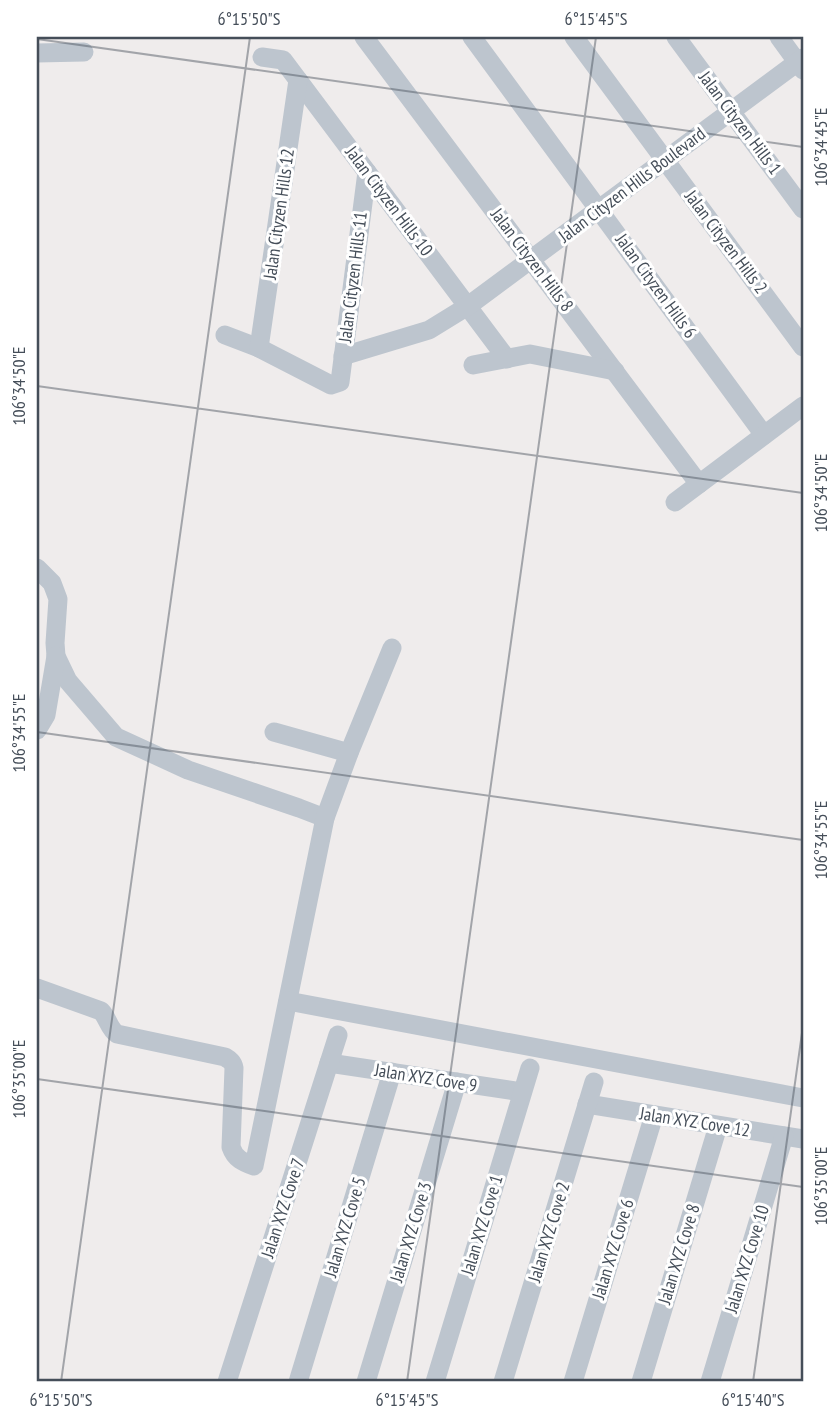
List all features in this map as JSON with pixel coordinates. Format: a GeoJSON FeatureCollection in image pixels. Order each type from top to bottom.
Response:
{"type":"FeatureCollection","features":[{"type":"Feature","properties":{"kind":"street","name":"Jalan Cityzen Hills 8"},"geometry":{"type":"LineString","coordinates":[[365,37],[699,484]]}},
{"type":"Feature","properties":{"kind":"street","name":"Jalan Cityzen Hills 6"},"geometry":{"type":"LineString","coordinates":[[472,37],[765,435]]}},
{"type":"Feature","properties":{"kind":"street","name":"Jalan Cityzen Hills 2"},"geometry":{"type":"LineString","coordinates":[[574,37],[803,347]]}},
{"type":"Feature","properties":{"kind":"street","name":"Jalan Cityzen Hills 1"},"geometry":{"type":"LineString","coordinates":[[676,37],[803,208]]}},
{"type":"Feature","properties":{"kind":"street"},"geometry":{"type":"LineString","coordinates":[[779,37],[801,63]]}},
{"type":"Feature","properties":{"kind":"street"},"geometry":{"type":"LineString","coordinates":[[37,53],[84,52]]}},
{"type":"Feature","properties":{"kind":"street","name":"Jalan Cityzen Hills 10"},"geometry":{"type":"LineString","coordinates":[[262,57],[283,60],[507,359]]}},
{"type":"Feature","properties":{"kind":"street","name":"Jalan Cityzen Hills Boulevard"},"geometry":{"type":"LineString","coordinates":[[343,356],[429,330],[468,306],[731,111],[801,63]]}},
{"type":"Feature","properties":{"kind":"street","name":"Jalan Cityzen Hills 12"},"geometry":{"type":"LineString","coordinates":[[259,348],[298,80]]}},
{"type":"Feature","properties":{"kind":"street","name":"Jalan Cityzen Hills 11"},"geometry":{"type":"LineString","coordinates":[[259,348],[331,385],[340,382],[367,172]]}},
{"type":"Feature","properties":{"kind":"street"},"geometry":{"type":"LineString","coordinates":[[226,335],[259,348]]}},
{"type":"Feature","properties":{"kind":"street"},"geometry":{"type":"LineString","coordinates":[[473,365],[530,354],[615,371]]}},
{"type":"Feature","properties":{"kind":"street"},"geometry":{"type":"LineString","coordinates":[[675,502],[803,405]]}},
{"type":"Feature","properties":{"kind":"street"},"geometry":{"type":"LineString","coordinates":[[37,568],[52,583],[58,599],[56,656],[46,715],[37,730]]}},
{"type":"Feature","properties":{"kind":"street"},"geometry":{"type":"LineString","coordinates":[[37,988],[101,1011],[117,1034],[225,1057],[231,1061],[234,1068],[231,1147],[239,1160],[254,1166],[325,818],[393,648]]}},
{"type":"Feature","properties":{"kind":"street"},"geometry":{"type":"LineString","coordinates":[[56,656],[68,681],[116,737],[188,770],[325,818]]}},
{"type":"Feature","properties":{"kind":"street"},"geometry":{"type":"LineString","coordinates":[[274,732],[349,753]]}},
{"type":"Feature","properties":{"kind":"street"},"geometry":{"type":"LineString","coordinates":[[288,1001],[803,1098]]}},
{"type":"Feature","properties":{"kind":"street","name":"Jalan XYZ Cove 7"},"geometry":{"type":"LineString","coordinates":[[228,1382],[338,1035]]}},
{"type":"Feature","properties":{"kind":"street","name":"Jalan XYZ Cove 9"},"geometry":{"type":"LineString","coordinates":[[329,1063],[523,1092]]}},
{"type":"Feature","properties":{"kind":"street","name":"Jalan XYZ Cove 1"},"geometry":{"type":"LineString","coordinates":[[435,1382],[530,1068]]}},
{"type":"Feature","properties":{"kind":"street","name":"Jalan XYZ Cove 5"},"geometry":{"type":"LineString","coordinates":[[298,1382],[392,1072]]}},
{"type":"Feature","properties":{"kind":"street","name":"Jalan XYZ Cove 3"},"geometry":{"type":"LineString","coordinates":[[366,1382],[457,1082]]}},
{"type":"Feature","properties":{"kind":"street","name":"Jalan XYZ Cove 2"},"geometry":{"type":"LineString","coordinates":[[503,1382],[594,1082]]}},
{"type":"Feature","properties":{"kind":"street","name":"Jalan XYZ Cove 12"},"geometry":{"type":"LineString","coordinates":[[587,1104],[794,1138]]}},
{"type":"Feature","properties":{"kind":"street","name":"Jalan XYZ Cove 6"},"geometry":{"type":"LineString","coordinates":[[573,1382],[654,1115]]}},
{"type":"Feature","properties":{"kind":"street","name":"Jalan XYZ Cove 8"},"geometry":{"type":"LineString","coordinates":[[641,1382],[718,1126]]}},
{"type":"Feature","properties":{"kind":"street","name":"Jalan XYZ Cove 10"},"geometry":{"type":"LineString","coordinates":[[710,1382],[794,1138]]}}]}
